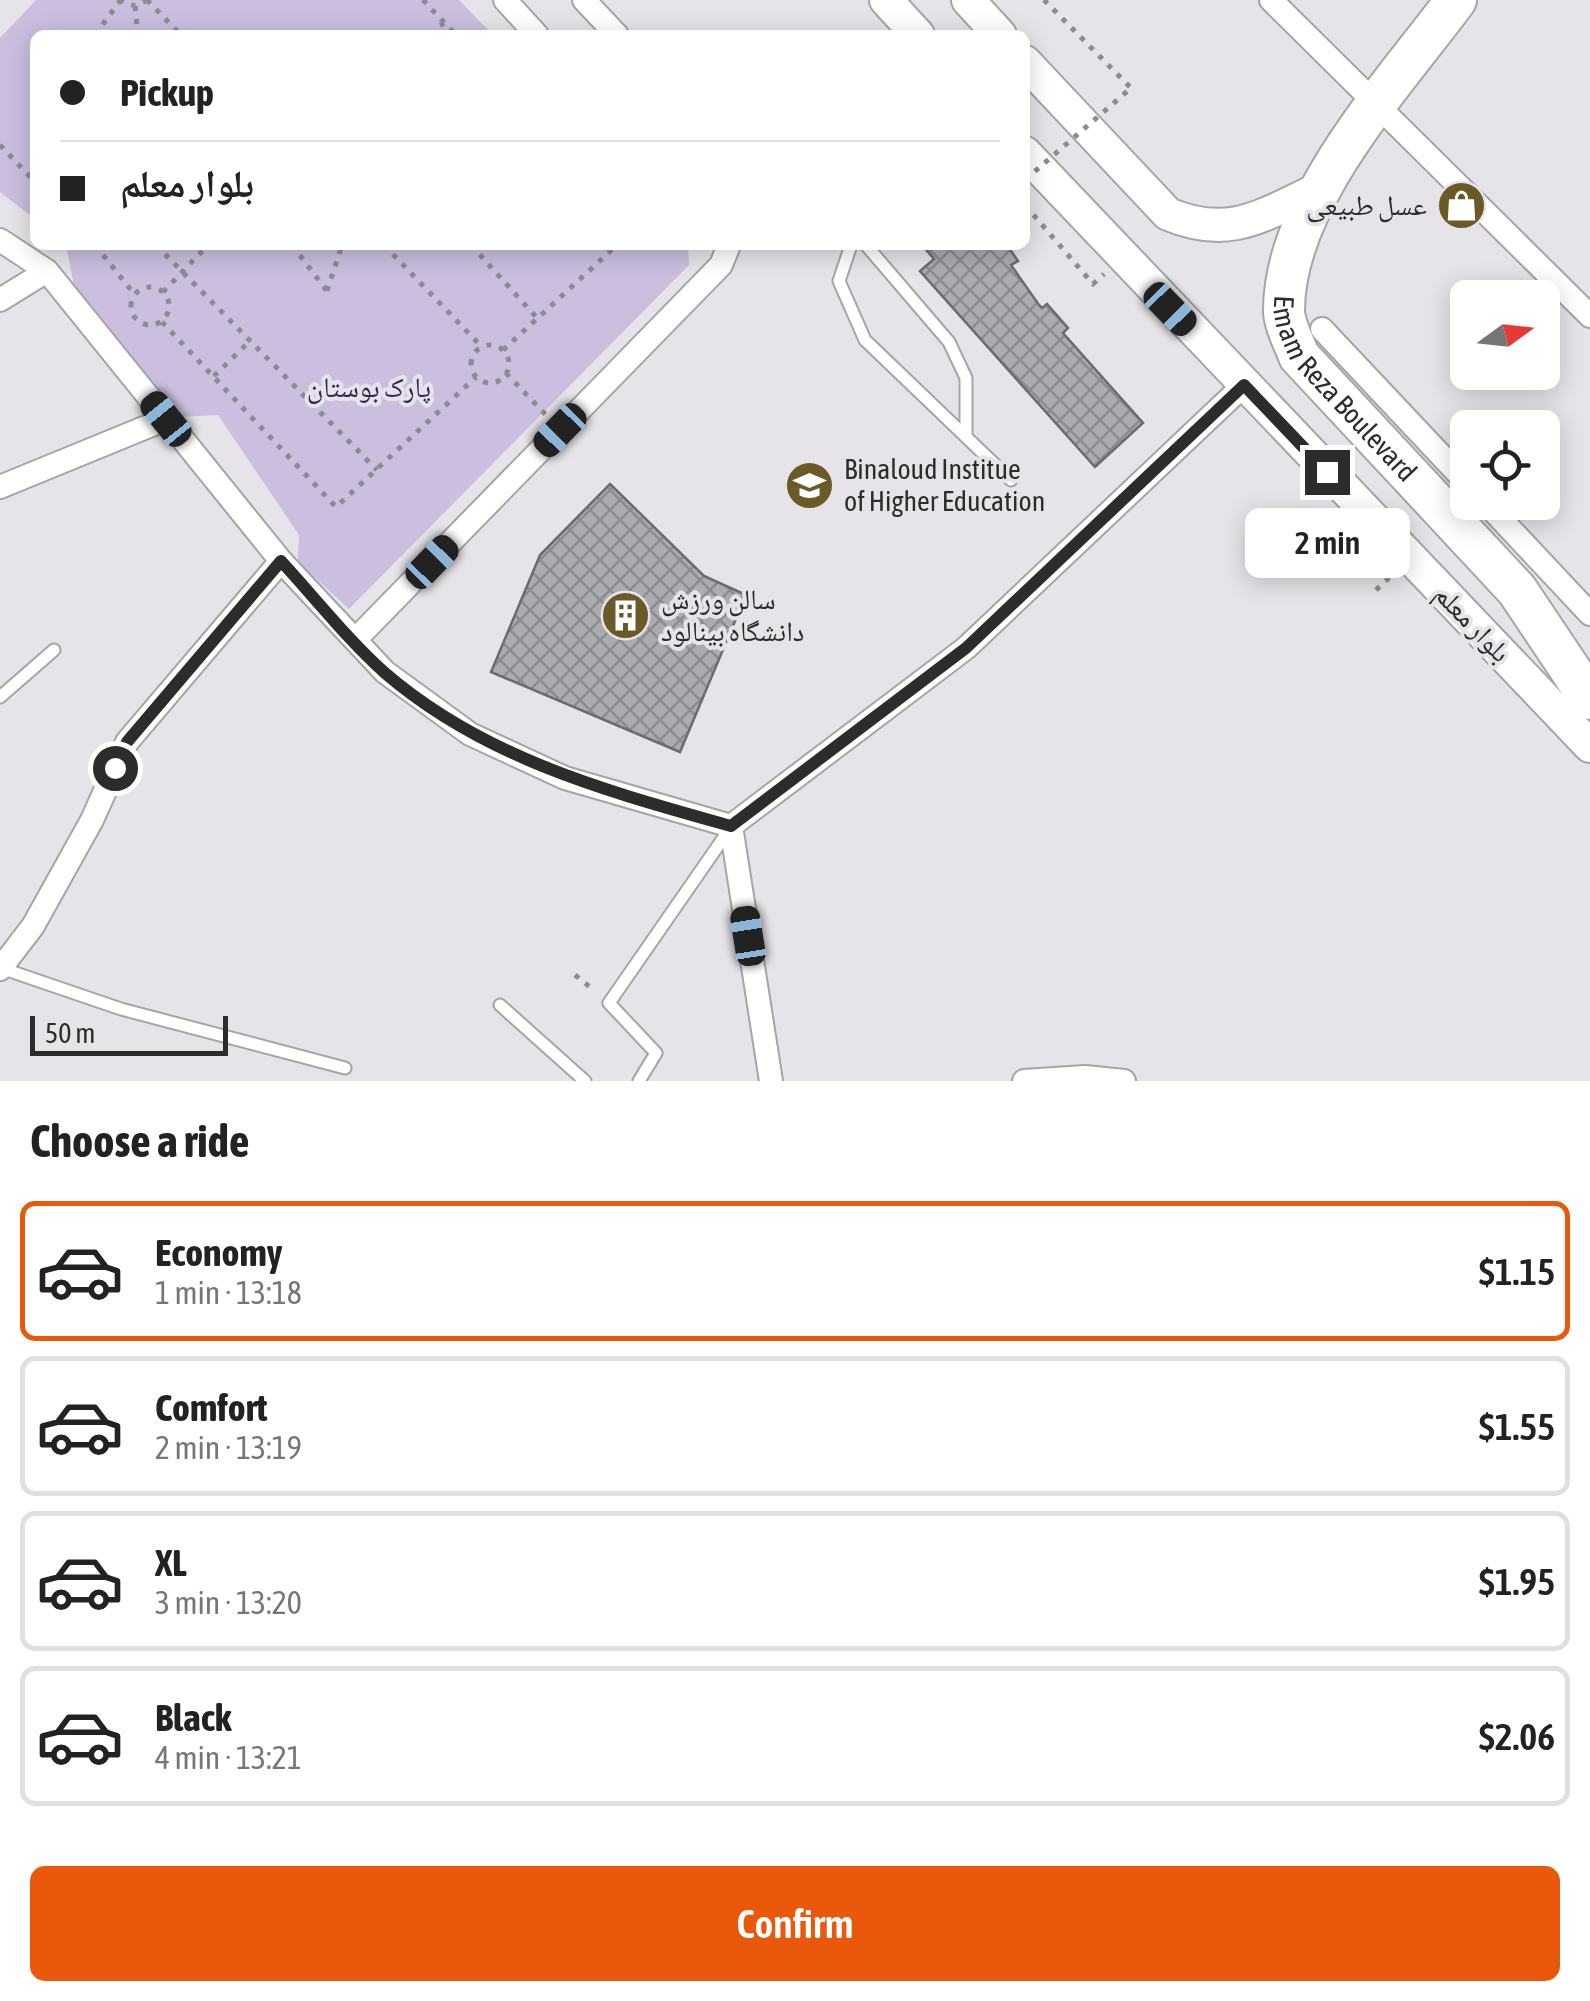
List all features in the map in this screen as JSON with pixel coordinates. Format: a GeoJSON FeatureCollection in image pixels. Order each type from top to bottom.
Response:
{"type":"FeatureCollection","features":[{"type":"Feature","properties":{"kind":"highway","name":"Emam Reza Boulevard"},"geometry":{"type":"LineString","coordinates":[[1456,0],[1319,189],[1289,266],[1284,316],[1299,356],[1529,576],[1590,699]]}},
{"type":"Feature","properties":{"kind":"main road"},"geometry":{"type":"LineString","coordinates":[[886,0],[913,30]]}},
{"type":"Feature","properties":{"kind":"main road"},"geometry":{"type":"LineString","coordinates":[[968,0],[995,30]]}},
{"type":"Feature","properties":{"kind":"main road"},"geometry":{"type":"LineString","coordinates":[[1030,67],[1168,214],[1193,224],[1235,227],[1319,189]]}},
{"type":"Feature","properties":{"kind":"main road","name":"بلوار معلم"},"geometry":{"type":"LineString","coordinates":[[1030,158],[1590,746]]}},
{"type":"Feature","properties":{"kind":"street"},"geometry":{"type":"LineString","coordinates":[[505,0],[533,30]]}},
{"type":"Feature","properties":{"kind":"street"},"geometry":{"type":"LineString","coordinates":[[584,0],[612,30]]}},
{"type":"Feature","properties":{"kind":"street"},"geometry":{"type":"LineString","coordinates":[[1271,0],[1590,316]]}},
{"type":"Feature","properties":{"kind":"street"},"geometry":{"type":"LineString","coordinates":[[0,240],[47,271],[281,561],[385,672],[470,734],[565,778],[731,826]]}},
{"type":"Feature","properties":{"kind":"street"},"geometry":{"type":"LineString","coordinates":[[354,640],[720,265],[727,250]]}},
{"type":"Feature","properties":{"kind":"street"},"geometry":{"type":"LineString","coordinates":[[0,300],[47,271]]}},
{"type":"Feature","properties":{"kind":"street"},"geometry":{"type":"LineString","coordinates":[[1322,328],[1450,465]]}},
{"type":"Feature","properties":{"kind":"street"},"geometry":{"type":"LineString","coordinates":[[731,826],[966,648],[1244,385]]}},
{"type":"Feature","properties":{"kind":"street"},"geometry":{"type":"LineString","coordinates":[[0,487],[166,419]]}},
{"type":"Feature","properties":{"kind":"street"},"geometry":{"type":"LineString","coordinates":[[1496,520],[1529,576],[1590,614]]}},
{"type":"Feature","properties":{"kind":"street"},"geometry":{"type":"LineString","coordinates":[[0,968],[33,926],[92,820],[127,742],[281,561]]}},
{"type":"Feature","properties":{"kind":"street"},"geometry":{"type":"LineString","coordinates":[[731,826],[770,1081]]}},
{"type":"Feature","properties":{"kind":"street"},"geometry":{"type":"LineString","coordinates":[[1024,1081],[1085,1077],[1124,1081]]}},
{"type":"Feature","properties":{"kind":"lane"},"geometry":{"type":"LineString","coordinates":[[849,250],[839,281],[865,340],[1011,480]]}},
{"type":"Feature","properties":{"kind":"lane"},"geometry":{"type":"LineString","coordinates":[[870,250],[949,342],[966,378],[966,437]]}},
{"type":"Feature","properties":{"kind":"lane"},"geometry":{"type":"LineString","coordinates":[[0,697],[54,650]]}},
{"type":"Feature","properties":{"kind":"lane"},"geometry":{"type":"LineString","coordinates":[[639,1081],[656,1053],[609,1003],[731,826]]}},
{"type":"Feature","properties":{"kind":"lane"},"geometry":{"type":"LineString","coordinates":[[0,968],[121,1009],[345,1068]]}},
{"type":"Feature","properties":{"kind":"lane"},"geometry":{"type":"LineString","coordinates":[[500,1005],[585,1081]]}},
{"type":"Feature","properties":{"kind":"path"},"geometry":{"type":"LineString","coordinates":[[98,30],[120,0],[135,6],[147,0],[176,30]]}},
{"type":"Feature","properties":{"kind":"path"},"geometry":{"type":"LineString","coordinates":[[423,0],[451,30]]}},
{"type":"Feature","properties":{"kind":"path"},"geometry":{"type":"LineString","coordinates":[[1030,176],[1131,88],[1044,0]]}},
{"type":"Feature","properties":{"kind":"path"},"geometry":{"type":"LineString","coordinates":[[135,6],[137,30]]}},
{"type":"Feature","properties":{"kind":"path"},"geometry":{"type":"LineString","coordinates":[[434,12],[445,30]]}},
{"type":"Feature","properties":{"kind":"path"},"geometry":{"type":"LineString","coordinates":[[0,145],[30,177]]}},
{"type":"Feature","properties":{"kind":"path"},"geometry":{"type":"LineString","coordinates":[[1030,210],[1034,215]]}},
{"type":"Feature","properties":{"kind":"path"},"geometry":{"type":"LineString","coordinates":[[98,250],[135,294]]}},
{"type":"Feature","properties":{"kind":"path"},"geometry":{"type":"LineString","coordinates":[[161,250],[377,470]]}},
{"type":"Feature","properties":{"kind":"path"},"geometry":{"type":"LineString","coordinates":[[163,292],[203,250]]}},
{"type":"Feature","properties":{"kind":"path"},"geometry":{"type":"LineString","coordinates":[[296,250],[327,291],[340,250]]}},
{"type":"Feature","properties":{"kind":"path"},"geometry":{"type":"LineString","coordinates":[[389,250],[482,346],[503,350]]}},
{"type":"Feature","properties":{"kind":"path"},"geometry":{"type":"LineString","coordinates":[[476,250],[538,319]]}},
{"type":"Feature","properties":{"kind":"path"},"geometry":{"type":"LineString","coordinates":[[503,350],[612,250]]}},
{"type":"Feature","properties":{"kind":"path"},"geometry":{"type":"LineString","coordinates":[[148,287],[163,292],[169,307],[162,322],[148,326],[136,320],[131,307],[135,294],[148,287]]}},
{"type":"Feature","properties":{"kind":"path"},"geometry":{"type":"LineString","coordinates":[[162,322],[336,507],[476,376]]}},
{"type":"Feature","properties":{"kind":"path"},"geometry":{"type":"LineString","coordinates":[[214,376],[250,341]]}},
{"type":"Feature","properties":{"kind":"path"},"geometry":{"type":"LineString","coordinates":[[476,376],[472,357],[482,346]]}},
{"type":"Feature","properties":{"kind":"path"},"geometry":{"type":"LineString","coordinates":[[476,376],[494,382],[506,374],[509,366],[503,350]]}},
{"type":"Feature","properties":{"kind":"path"},"geometry":{"type":"LineString","coordinates":[[506,374],[560,430]]}},
{"type":"Feature","properties":{"kind":"path"},"geometry":{"type":"LineString","coordinates":[[574,975],[609,1003]]}},
{"type":"Feature","properties":{"kind":"green space"},"geometry":{"type":"Polygon","coordinates":[[[36,0],[459,0],[488,30],[30,30],[30,215],[0,192],[0,38],[36,0]]]}},
{"type":"Feature","properties":{"kind":"green space","name":"پارک بوستان"},"geometry":{"type":"Polygon","coordinates":[[[67,250],[688,250],[689,265],[349,609],[298,562],[299,535],[218,415],[180,417],[75,290],[67,250]]]}},
{"type":"Feature","properties":{"kind":"building"},"geometry":{"type":"Polygon","coordinates":[[[926,250],[1010,250],[1018,261],[1011,265],[1039,305],[1042,308],[1047,304],[1068,328],[1063,333],[1143,423],[1095,467],[920,271],[934,259],[926,250]]]}},
{"type":"Feature","properties":{"kind":"building","name":"سالن ورزش دانشگاه بینالود"},"geometry":{"type":"Polygon","coordinates":[[[610,484],[704,576],[746,595],[680,752],[491,672],[540,555],[610,484]]]}},
{"type":"Feature","properties":{"kind":"place","name":"عسل طبیعی"},"geometry":{"type":"Point","coordinates":[1462,205]}},
{"type":"Feature","properties":{"kind":"place","name":"Binaloud Institue of Higher Education"},"geometry":{"type":"Point","coordinates":[809,485]}},
{"type":"Feature","properties":{"kind":"place","name":"سالن ورزش دانشگاه بینالود"},"geometry":{"type":"Point","coordinates":[626,615]}},
{"type":"Feature","properties":{"kind":"route"},"geometry":{"type":"LineString","coordinates":[[115,768],[127,742],[281,561],[385,672],[470,734],[565,778],[731,826],[966,648],[1244,385],[1327,472]]}}]}
